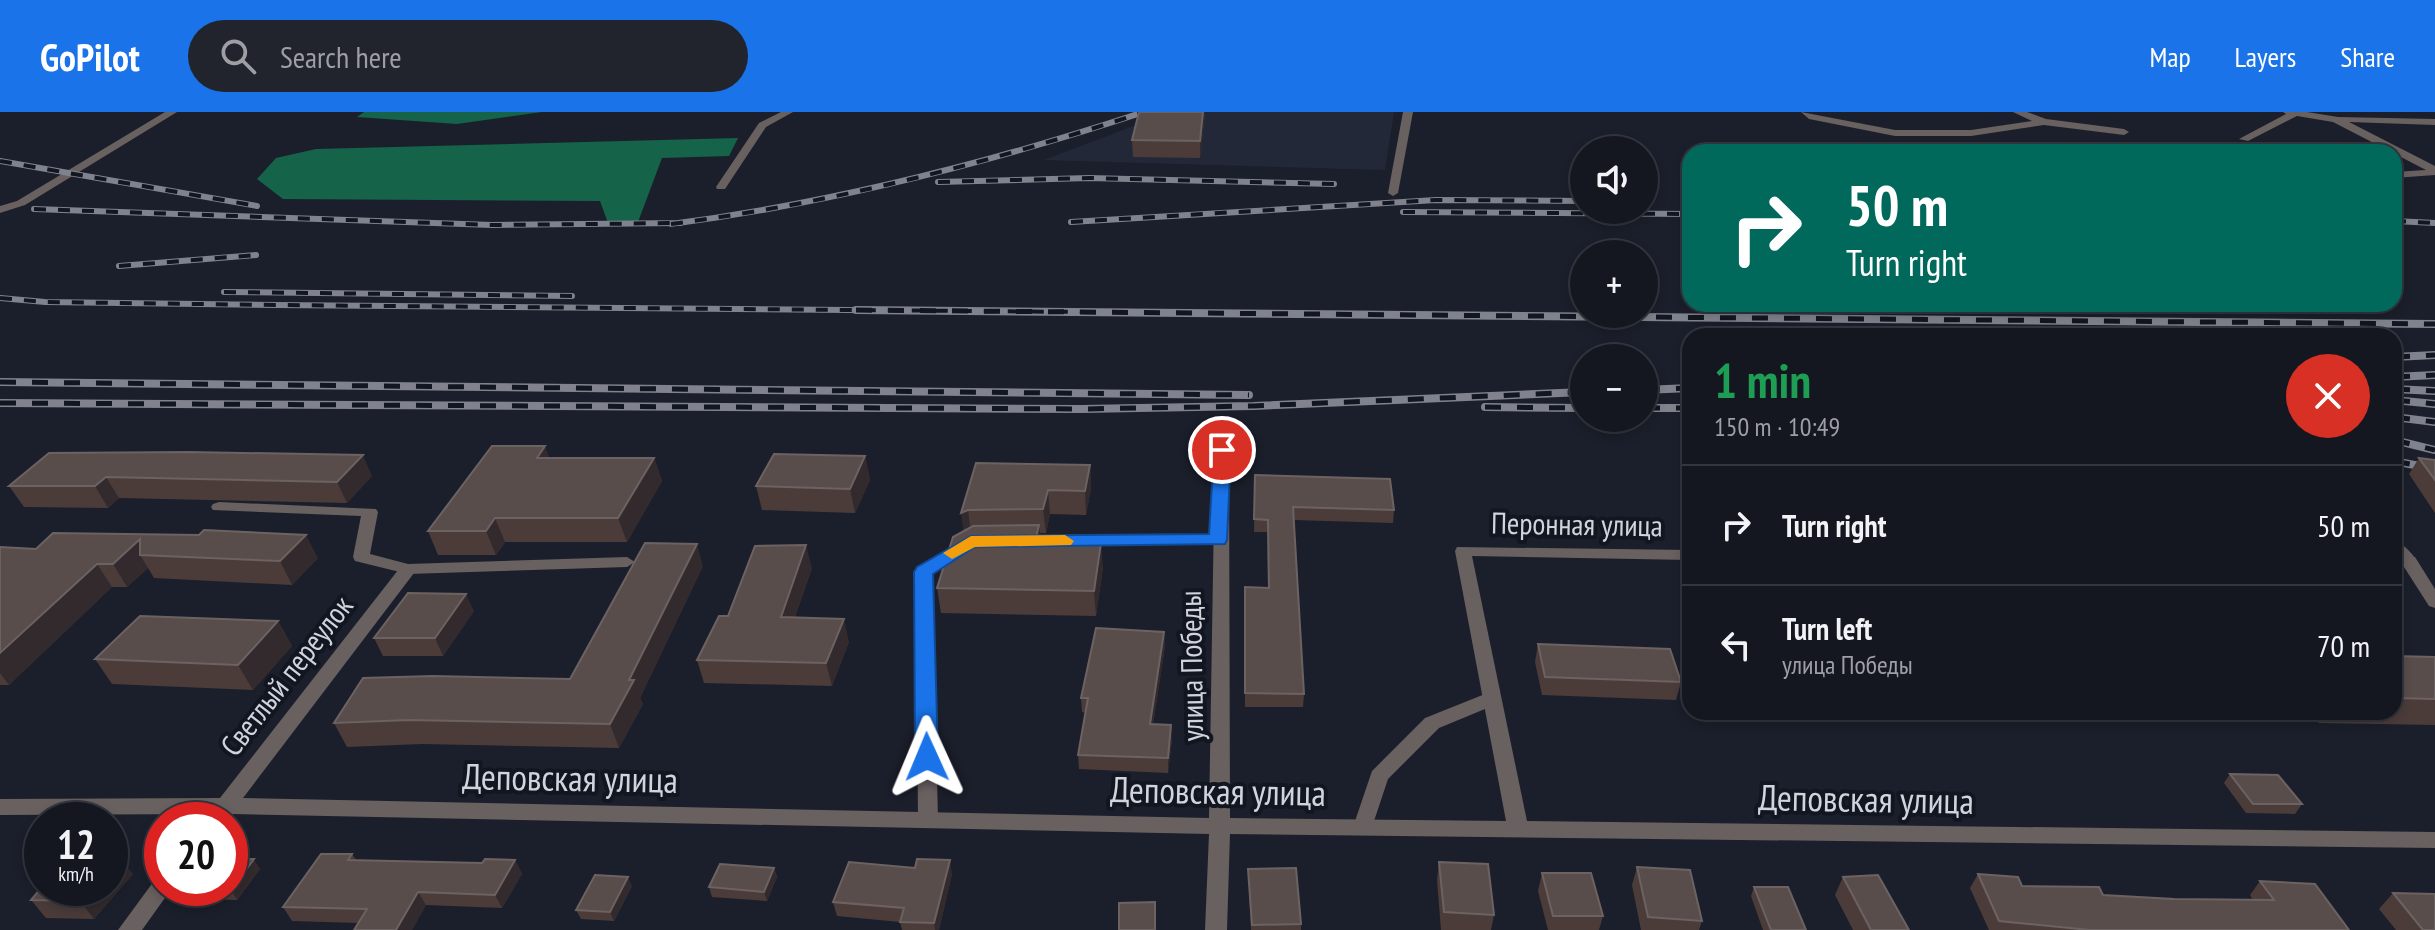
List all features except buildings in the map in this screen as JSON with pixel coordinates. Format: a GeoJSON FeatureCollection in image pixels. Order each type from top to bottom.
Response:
{"type":"FeatureCollection","features":[{"type":"Feature","properties":{"kind":"street"},"geometry":{"type":"LineString","coordinates":[[0,210],[21,203],[172,112]]}},
{"type":"Feature","properties":{"kind":"street"},"geometry":{"type":"LineString","coordinates":[[721,187],[762,125],[788,112]]}},
{"type":"Feature","properties":{"kind":"street"},"geometry":{"type":"LineString","coordinates":[[1393,193],[1408,112]]}},
{"type":"Feature","properties":{"kind":"street"},"geometry":{"type":"LineString","coordinates":[[1806,112],[1812,117],[1895,133],[1971,133],[2044,122]]}},
{"type":"Feature","properties":{"kind":"street"},"geometry":{"type":"LineString","coordinates":[[2018,112],[2044,122],[2124,132]]}},
{"type":"Feature","properties":{"kind":"street"},"geometry":{"type":"LineString","coordinates":[[2244,139],[2291,113],[2335,119],[2435,122]]}},
{"type":"Feature","properties":{"kind":"street"},"geometry":{"type":"LineString","coordinates":[[2335,119],[2383,144]]}},
{"type":"Feature","properties":{"kind":"street"},"geometry":{"type":"LineString","coordinates":[[2402,154],[2435,171]]}},
{"type":"Feature","properties":{"kind":"street"},"geometry":{"type":"LineString","coordinates":[[2402,174],[2435,171]]}},
{"type":"Feature","properties":{"kind":"street","name":"улица Победы"},"geometry":{"type":"LineString","coordinates":[[1216,930],[1222,826],[1218,540],[1222,450]]}},
{"type":"Feature","properties":{"kind":"street"},"geometry":{"type":"LineString","coordinates":[[219,507],[370,512],[361,557],[408,569],[627,562]]}},
{"type":"Feature","properties":{"kind":"street"},"geometry":{"type":"LineString","coordinates":[[928,819],[924,572],[971,542],[1218,540]]}},
{"type":"Feature","properties":{"kind":"street","name":"Перонная улица"},"geometry":{"type":"LineString","coordinates":[[1490,699],[1463,551],[1682,555]]}},
{"type":"Feature","properties":{"kind":"street"},"geometry":{"type":"LineString","coordinates":[[2402,563],[2435,602]]}},
{"type":"Feature","properties":{"kind":"street","name":"Светлый переулок"},"geometry":{"type":"LineString","coordinates":[[228,802],[408,569]]}},
{"type":"Feature","properties":{"kind":"street"},"geometry":{"type":"LineString","coordinates":[[1363,827],[1379,776],[1432,723],[1490,699],[1518,828]]}},
{"type":"Feature","properties":{"kind":"street","name":"Деповская улица"},"geometry":{"type":"LineString","coordinates":[[0,807],[144,811]]}},
{"type":"Feature","properties":{"kind":"street","name":"Деповская улица"},"geometry":{"type":"LineString","coordinates":[[248,813],[928,819],[1222,826],[2435,840]]}},
{"type":"Feature","properties":{"kind":"street"},"geometry":{"type":"LineString","coordinates":[[129,930],[147,906]]}},
{"type":"Feature","properties":{"kind":"shaded area"},"geometry":{"type":"Polygon","coordinates":[[[1170,112],[1394,112],[1385,170],[1044,160],[1170,112]]]}},
{"type":"Feature","properties":{"kind":"green space"},"geometry":{"type":"Polygon","coordinates":[[[364,112],[542,112],[457,124],[357,117],[364,112]]]}},
{"type":"Feature","properties":{"kind":"green space"},"geometry":{"type":"Polygon","coordinates":[[[738,138],[729,156],[662,158],[638,222],[608,223],[600,201],[283,199],[257,179],[276,158],[316,149],[738,138]]]}},
{"type":"Feature","properties":{"kind":"railway"},"geometry":{"type":"LineString","coordinates":[[677,223],[791,205],[910,179],[1027,148],[1144,112]]}},
{"type":"Feature","properties":{"kind":"railway"},"geometry":{"type":"LineString","coordinates":[[0,161],[257,206]]}},
{"type":"Feature","properties":{"kind":"railway"},"geometry":{"type":"LineString","coordinates":[[938,182],[1089,178],[1334,184]]}},
{"type":"Feature","properties":{"kind":"railway"},"geometry":{"type":"LineString","coordinates":[[1071,222],[1436,200],[1570,201]]}},
{"type":"Feature","properties":{"kind":"railway"},"geometry":{"type":"LineString","coordinates":[[34,209],[492,225],[677,223]]}},
{"type":"Feature","properties":{"kind":"railway"},"geometry":{"type":"LineString","coordinates":[[1403,212],[1682,214]]}},
{"type":"Feature","properties":{"kind":"railway"},"geometry":{"type":"LineString","coordinates":[[2402,221],[2435,223]]}},
{"type":"Feature","properties":{"kind":"railway"},"geometry":{"type":"LineString","coordinates":[[671,224],[677,223]]}},
{"type":"Feature","properties":{"kind":"railway"},"geometry":{"type":"LineString","coordinates":[[119,266],[256,255]]}},
{"type":"Feature","properties":{"kind":"railway"},"geometry":{"type":"LineString","coordinates":[[224,292],[572,296]]}},
{"type":"Feature","properties":{"kind":"railway"},"geometry":{"type":"LineString","coordinates":[[0,298],[45,302],[983,311]]}},
{"type":"Feature","properties":{"kind":"railway"},"geometry":{"type":"LineString","coordinates":[[856,310],[983,311]]}},
{"type":"Feature","properties":{"kind":"railway"},"geometry":{"type":"LineString","coordinates":[[983,311],[1084,312]]}},
{"type":"Feature","properties":{"kind":"railway"},"geometry":{"type":"LineString","coordinates":[[983,311],[2435,324]]}},
{"type":"Feature","properties":{"kind":"railway"},"geometry":{"type":"LineString","coordinates":[[2402,357],[2435,355]]}},
{"type":"Feature","properties":{"kind":"railway"},"geometry":{"type":"LineString","coordinates":[[2402,377],[2435,375]]}},
{"type":"Feature","properties":{"kind":"railway"},"geometry":{"type":"LineString","coordinates":[[0,382],[1249,395]]}},
{"type":"Feature","properties":{"kind":"railway"},"geometry":{"type":"LineString","coordinates":[[1658,389],[1682,388]]}},
{"type":"Feature","properties":{"kind":"railway"},"geometry":{"type":"LineString","coordinates":[[2402,389],[2435,391]]}},
{"type":"Feature","properties":{"kind":"railway"},"geometry":{"type":"LineString","coordinates":[[0,403],[1082,409],[1253,406],[1570,393]]}},
{"type":"Feature","properties":{"kind":"railway"},"geometry":{"type":"LineString","coordinates":[[2402,401],[2435,404]]}},
{"type":"Feature","properties":{"kind":"railway"},"geometry":{"type":"LineString","coordinates":[[1485,407],[1570,408]]}},
{"type":"Feature","properties":{"kind":"railway"},"geometry":{"type":"LineString","coordinates":[[1658,408],[1682,408]]}},
{"type":"Feature","properties":{"kind":"railway"},"geometry":{"type":"LineString","coordinates":[[2402,418],[2435,422]]}},
{"type":"Feature","properties":{"kind":"railway"},"geometry":{"type":"LineString","coordinates":[[2402,442],[2435,450]]}},
{"type":"Feature","properties":{"kind":"railway"},"geometry":{"type":"LineString","coordinates":[[2402,463],[2435,469]]}},
{"type":"Feature","properties":{"kind":"slow traffic"},"geometry":{"type":"LineString","coordinates":[[952,553],[971,542],[1065,541]]}},
{"type":"Feature","properties":{"kind":"route"},"geometry":{"type":"LineString","coordinates":[[927,757],[924,572],[971,542],[1218,540],[1222,450]]}}]}
